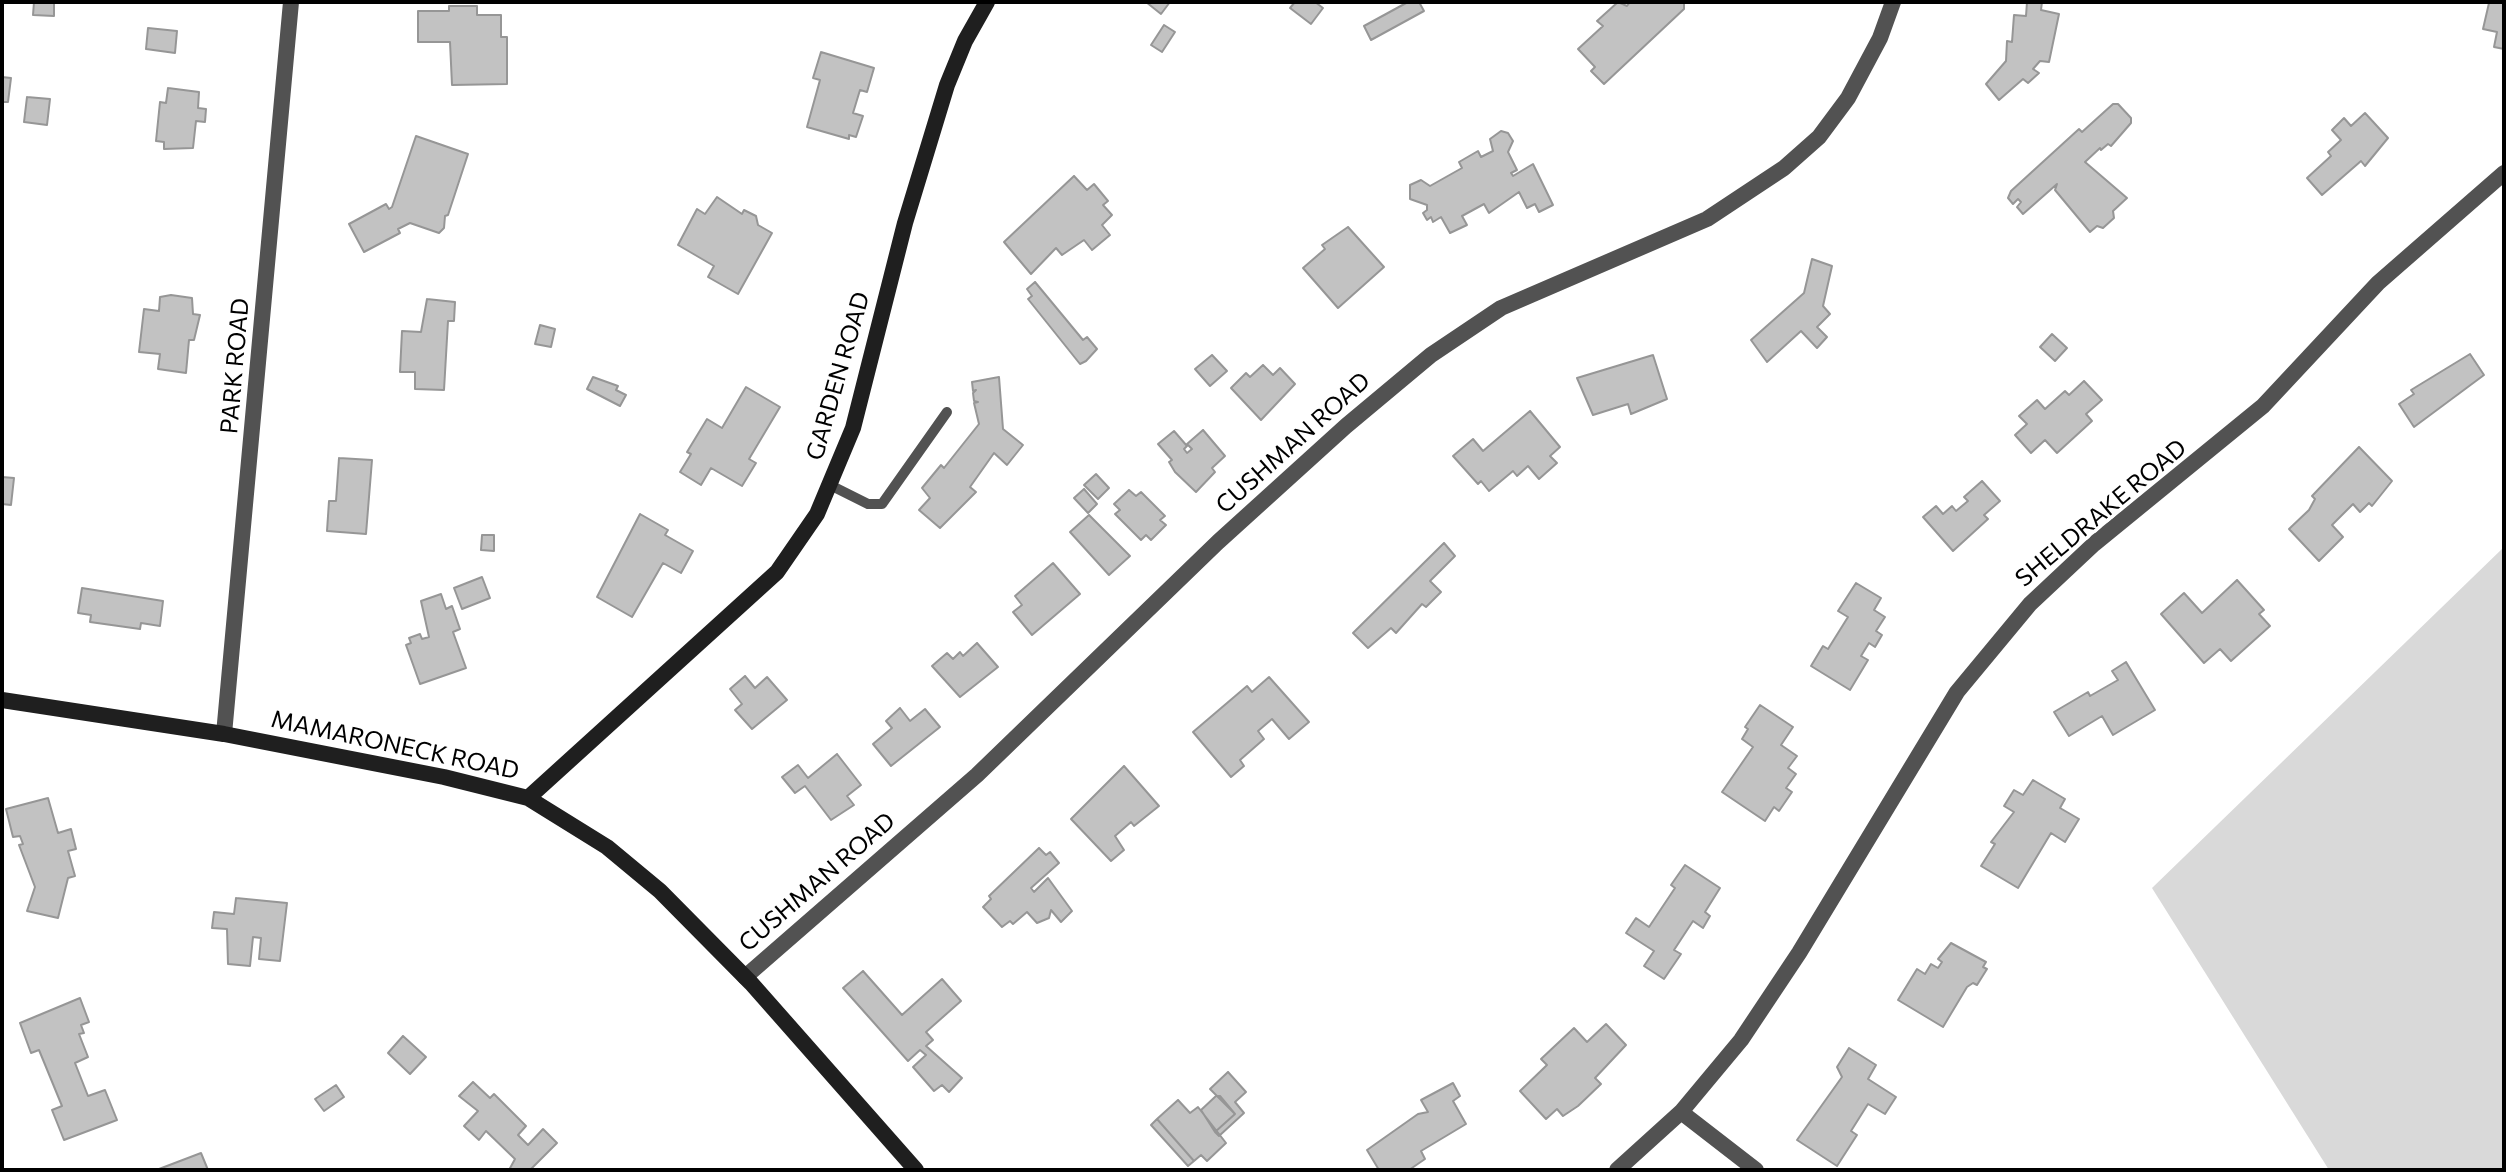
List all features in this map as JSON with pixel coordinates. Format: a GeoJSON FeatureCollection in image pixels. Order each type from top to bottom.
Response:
{"type":"FeatureCollection","features":[{"type":"Feature","properties":{"kind":"street","name":"PARK ROAD"},"geometry":{"type":"LineString","coordinates":[[224,734],[291,2]]}},
{"type":"Feature","properties":{"kind":"street","name":"GARDEN ROAD"},"geometry":{"type":"LineString","coordinates":[[528,798],[777,572],[805,533],[830,485],[853,428],[905,223],[947,85],[965,41],[987,2]]}},
{"type":"Feature","properties":{"kind":"street","name":"CUSHMAN ROAD"},"geometry":{"type":"LineString","coordinates":[[745,977],[977,775],[1218,542],[1346,426],[1431,355],[1501,308],[1707,219],[1784,168],[1819,137],[1848,98],[1880,38],[1893,2]]}},
{"type":"Feature","properties":{"kind":"street","name":"SHELDRAKE ROAD"},"geometry":{"type":"LineString","coordinates":[[1617,1170],[1711,1080],[1772,995],[1957,692],[2030,604],[2094,544],[2254,414],[2378,283],[2504,173]]}},
{"type":"Feature","properties":{"kind":"street","name":"MAMARONECK ROAD"},"geometry":{"type":"LineString","coordinates":[[2,700],[224,734],[444,777],[528,798],[635,869],[745,977],[916,1170]]}},
{"type":"Feature","properties":{"kind":"street"},"geometry":{"type":"LineString","coordinates":[[1681,1112],[1756,1170]]}},
{"type":"Feature","properties":{"kind":"lane"},"geometry":{"type":"LineString","coordinates":[[830,485],[868,504],[882,504],[947,412]]}},
{"type":"Feature","properties":{"kind":"shaded area"},"geometry":{"type":"Polygon","coordinates":[[[2504,547],[2504,1170],[2329,1170],[2152,888],[2504,547]]]}},
{"type":"Feature","properties":{"kind":"building"},"geometry":{"type":"Polygon","coordinates":[[[34,2],[54,2],[54,16],[33,15],[34,2]]]}},
{"type":"Feature","properties":{"kind":"building"},"geometry":{"type":"Polygon","coordinates":[[[1146,2],[1170,2],[1161,14],[1146,2]]]}},
{"type":"Feature","properties":{"kind":"building"},"geometry":{"type":"Polygon","coordinates":[[[1295,2],[1315,2],[1323,8],[1311,24],[1290,8],[1295,2]]]}},
{"type":"Feature","properties":{"kind":"building"},"geometry":{"type":"Polygon","coordinates":[[[1408,2],[1419,2],[1424,11],[1371,40],[1364,26],[1408,2]]]}},
{"type":"Feature","properties":{"kind":"building"},"geometry":{"type":"Polygon","coordinates":[[[1618,2],[1627,6],[1630,2],[1684,2],[1684,9],[1604,84],[1591,71],[1595,67],[1578,49],[1603,26],[1597,21],[1618,2]]]}},
{"type":"Feature","properties":{"kind":"building"},"geometry":{"type":"Polygon","coordinates":[[[2027,2],[2042,2],[2041,10],[2059,14],[2049,62],[2040,61],[2033,69],[2039,73],[2028,83],[2023,79],[1999,100],[1986,84],[2006,61],[2007,41],[2012,42],[2014,15],[2026,16],[2027,2]]]}},
{"type":"Feature","properties":{"kind":"building"},"geometry":{"type":"Polygon","coordinates":[[[2486,2],[2504,2],[2504,49],[2494,47],[2497,32],[2483,29],[2489,3],[2486,2]]]}},
{"type":"Feature","properties":{"kind":"building"},"geometry":{"type":"Polygon","coordinates":[[[449,6],[477,6],[477,15],[501,15],[501,37],[507,37],[507,84],[452,85],[450,42],[418,42],[418,11],[449,11],[449,6]]]}},
{"type":"Feature","properties":{"kind":"building"},"geometry":{"type":"Polygon","coordinates":[[[1164,25],[1175,32],[1162,52],[1151,45],[1164,25]]]}},
{"type":"Feature","properties":{"kind":"building"},"geometry":{"type":"Polygon","coordinates":[[[148,28],[177,31],[175,53],[146,49],[148,28]]]}},
{"type":"Feature","properties":{"kind":"building"},"geometry":{"type":"Polygon","coordinates":[[[821,52],[874,68],[867,92],[860,90],[853,113],[863,116],[856,137],[849,135],[849,139],[807,127],[820,80],[813,78],[821,52]]]}},
{"type":"Feature","properties":{"kind":"building"},"geometry":{"type":"Polygon","coordinates":[[[2,77],[11,78],[8,102],[2,102],[2,77]]]}},
{"type":"Feature","properties":{"kind":"building"},"geometry":{"type":"Polygon","coordinates":[[[168,88],[199,92],[198,108],[206,109],[205,122],[196,121],[193,148],[164,149],[164,142],[156,141],[160,102],[166,103],[168,88]]]}},
{"type":"Feature","properties":{"kind":"building"},"geometry":{"type":"Polygon","coordinates":[[[27,97],[50,99],[47,125],[24,122],[27,97]]]}},
{"type":"Feature","properties":{"kind":"building"},"geometry":{"type":"Polygon","coordinates":[[[2113,104],[2118,104],[2131,118],[2131,123],[2111,146],[2108,144],[2100,148],[2085,162],[2127,198],[2113,211],[2114,218],[2103,228],[2097,226],[2090,232],[2055,190],[2057,184],[2023,214],[2017,207],[2021,202],[2018,199],[2013,204],[2008,198],[2011,191],[2079,129],[2082,132],[2113,104]]]}},
{"type":"Feature","properties":{"kind":"building"},"geometry":{"type":"Polygon","coordinates":[[[2365,113],[2388,138],[2365,166],[2361,161],[2322,195],[2307,178],[2331,156],[2328,152],[2341,140],[2332,130],[2344,118],[2351,126],[2365,113]]]}},
{"type":"Feature","properties":{"kind":"building"},"geometry":{"type":"Polygon","coordinates":[[[1501,131],[1508,133],[1513,141],[1508,152],[1517,170],[1511,173],[1513,176],[1533,164],[1553,205],[1539,212],[1535,204],[1527,208],[1519,192],[1489,213],[1484,204],[1462,216],[1467,225],[1450,233],[1441,217],[1433,222],[1431,217],[1427,220],[1423,213],[1427,205],[1410,199],[1410,185],[1421,180],[1430,186],[1462,168],[1459,162],[1478,151],[1481,157],[1493,151],[1490,139],[1501,131]]]}},
{"type":"Feature","properties":{"kind":"building"},"geometry":{"type":"Polygon","coordinates":[[[416,136],[468,154],[448,215],[445,216],[444,228],[439,233],[410,223],[398,229],[400,233],[364,252],[349,224],[386,204],[389,209],[392,207],[416,136]]]}},
{"type":"Feature","properties":{"kind":"building"},"geometry":{"type":"Polygon","coordinates":[[[1074,176],[1087,190],[1094,184],[1108,201],[1103,205],[1112,215],[1102,225],[1110,235],[1092,250],[1084,240],[1062,255],[1056,248],[1031,274],[1004,242],[1074,176]]]}},
{"type":"Feature","properties":{"kind":"building"},"geometry":{"type":"Polygon","coordinates":[[[717,197],[742,214],[744,210],[756,216],[758,225],[772,233],[738,294],[708,277],[714,266],[678,245],[697,209],[705,214],[717,197]]]}},
{"type":"Feature","properties":{"kind":"building"},"geometry":{"type":"Polygon","coordinates":[[[1348,227],[1384,267],[1338,308],[1303,268],[1325,249],[1322,245],[1348,227]]]}},
{"type":"Feature","properties":{"kind":"building"},"geometry":{"type":"Polygon","coordinates":[[[1812,259],[1832,266],[1823,306],[1830,314],[1817,327],[1827,337],[1817,348],[1801,331],[1767,362],[1751,340],[1804,293],[1812,259]]]}},
{"type":"Feature","properties":{"kind":"building"},"geometry":{"type":"Polygon","coordinates":[[[1035,282],[1083,340],[1087,337],[1097,349],[1086,361],[1080,364],[1028,299],[1032,296],[1027,289],[1035,282]]]}},
{"type":"Feature","properties":{"kind":"building"},"geometry":{"type":"Polygon","coordinates":[[[160,297],[192,298],[193,314],[200,315],[194,340],[189,340],[186,373],[158,369],[160,354],[139,352],[144,309],[159,311],[160,297]]]}},
{"type":"Feature","properties":{"kind":"building"},"geometry":{"type":"Polygon","coordinates":[[[427,299],[455,302],[454,321],[448,321],[444,390],[415,389],[415,372],[400,372],[402,331],[421,332],[427,299]]]}},
{"type":"Feature","properties":{"kind":"building"},"geometry":{"type":"Polygon","coordinates":[[[540,325],[555,329],[551,347],[535,344],[540,325]]]}},
{"type":"Feature","properties":{"kind":"building"},"geometry":{"type":"Polygon","coordinates":[[[2052,334],[2067,348],[2055,361],[2040,347],[2052,334]]]}},
{"type":"Feature","properties":{"kind":"building"},"geometry":{"type":"Polygon","coordinates":[[[2470,354],[2484,375],[2414,427],[2399,404],[2414,394],[2411,390],[2470,354]]]}},
{"type":"Feature","properties":{"kind":"building"},"geometry":{"type":"Polygon","coordinates":[[[1212,355],[1227,371],[1210,386],[1195,369],[1212,355]]]}},
{"type":"Feature","properties":{"kind":"building"},"geometry":{"type":"Polygon","coordinates":[[[1653,355],[1667,399],[1631,414],[1628,404],[1593,415],[1577,378],[1653,355]]]}},
{"type":"Feature","properties":{"kind":"building"},"geometry":{"type":"Polygon","coordinates":[[[1263,365],[1273,375],[1280,368],[1295,384],[1261,420],[1231,388],[1246,373],[1250,377],[1263,365]]]}},
{"type":"Feature","properties":{"kind":"building"},"geometry":{"type":"Polygon","coordinates":[[[593,377],[618,386],[616,390],[626,395],[620,406],[587,389],[593,377]]]}},
{"type":"Feature","properties":{"kind":"building"},"geometry":{"type":"Polygon","coordinates":[[[999,377],[1003,429],[1023,445],[1007,465],[994,453],[970,487],[976,492],[940,528],[919,510],[930,498],[922,488],[941,465],[944,468],[979,424],[974,403],[978,402],[974,401],[973,393],[976,390],[973,391],[972,382],[999,377]]]}},
{"type":"Feature","properties":{"kind":"building"},"geometry":{"type":"Polygon","coordinates":[[[2084,381],[2102,400],[2086,414],[2092,421],[2057,453],[2045,440],[2031,453],[2015,435],[2027,424],[2019,416],[2037,400],[2045,409],[2065,391],[2069,395],[2084,381]]]}},
{"type":"Feature","properties":{"kind":"building"},"geometry":{"type":"Polygon","coordinates":[[[746,387],[780,407],[749,459],[756,463],[742,486],[711,468],[701,485],[680,472],[691,454],[687,452],[707,419],[722,428],[746,387]]]}},
{"type":"Feature","properties":{"kind":"building"},"geometry":{"type":"Polygon","coordinates":[[[1530,411],[1560,447],[1550,456],[1557,463],[1539,479],[1528,466],[1517,476],[1513,471],[1489,491],[1481,481],[1478,484],[1453,456],[1473,439],[1483,451],[1530,411]]]}},
{"type":"Feature","properties":{"kind":"building"},"geometry":{"type":"Polygon","coordinates":[[[1203,430],[1225,456],[1212,468],[1215,472],[1196,492],[1175,472],[1169,462],[1172,460],[1158,444],[1174,431],[1187,446],[1184,449],[1187,453],[1192,449],[1187,444],[1203,430]]]}},
{"type":"Feature","properties":{"kind":"building"},"geometry":{"type":"Polygon","coordinates":[[[2359,447],[2392,481],[2372,506],[2369,503],[2360,512],[2353,504],[2332,525],[2343,537],[2319,561],[2289,529],[2309,510],[2315,499],[2312,496],[2359,447]]]}},
{"type":"Feature","properties":{"kind":"building"},"geometry":{"type":"Polygon","coordinates":[[[339,458],[372,460],[366,534],[327,531],[329,501],[336,501],[339,458]]]}},
{"type":"Feature","properties":{"kind":"building"},"geometry":{"type":"Polygon","coordinates":[[[1096,474],[1109,488],[1098,499],[1084,485],[1096,474]]]}},
{"type":"Feature","properties":{"kind":"building"},"geometry":{"type":"Polygon","coordinates":[[[2,477],[14,478],[11,505],[2,504],[2,477]]]}},
{"type":"Feature","properties":{"kind":"building"},"geometry":{"type":"Polygon","coordinates":[[[1982,481],[2000,501],[1984,515],[1988,519],[1953,551],[1923,517],[1936,506],[1943,514],[1952,506],[1956,511],[1968,501],[1964,497],[1982,481]]]}},
{"type":"Feature","properties":{"kind":"building"},"geometry":{"type":"Polygon","coordinates":[[[1084,489],[1097,504],[1088,513],[1074,498],[1084,489]]]}},
{"type":"Feature","properties":{"kind":"building"},"geometry":{"type":"Polygon","coordinates":[[[1129,490],[1136,496],[1141,492],[1165,516],[1160,520],[1166,525],[1151,540],[1146,535],[1141,540],[1115,514],[1120,510],[1114,504],[1129,490]]]}},
{"type":"Feature","properties":{"kind":"building"},"geometry":{"type":"Polygon","coordinates":[[[640,514],[668,530],[665,535],[693,551],[681,573],[663,563],[632,617],[597,597],[640,514]]]}},
{"type":"Feature","properties":{"kind":"building"},"geometry":{"type":"Polygon","coordinates":[[[1089,515],[1130,556],[1109,575],[1070,532],[1089,515]]]}},
{"type":"Feature","properties":{"kind":"building"},"geometry":{"type":"Polygon","coordinates":[[[482,535],[494,535],[494,551],[481,550],[482,535]]]}},
{"type":"Feature","properties":{"kind":"building"},"geometry":{"type":"Polygon","coordinates":[[[1444,543],[1455,556],[1430,581],[1441,592],[1426,607],[1422,604],[1396,633],[1391,628],[1368,648],[1353,633],[1444,543]]]}},
{"type":"Feature","properties":{"kind":"building"},"geometry":{"type":"Polygon","coordinates":[[[1053,563],[1080,594],[1032,635],[1013,612],[1022,605],[1015,596],[1053,563]]]}},
{"type":"Feature","properties":{"kind":"building"},"geometry":{"type":"Polygon","coordinates":[[[482,577],[490,598],[462,609],[454,588],[482,577]]]}},
{"type":"Feature","properties":{"kind":"building"},"geometry":{"type":"Polygon","coordinates":[[[2237,580],[2264,610],[2259,614],[2270,626],[2231,661],[2220,649],[2204,663],[2161,614],[2184,593],[2202,613],[2237,580]]]}},
{"type":"Feature","properties":{"kind":"building"},"geometry":{"type":"Polygon","coordinates":[[[1856,583],[1881,598],[1874,610],[1885,617],[1876,631],[1882,635],[1875,647],[1869,643],[1861,656],[1868,660],[1850,690],[1811,666],[1823,646],[1828,649],[1848,617],[1838,611],[1856,583]]]}},
{"type":"Feature","properties":{"kind":"building"},"geometry":{"type":"Polygon","coordinates":[[[82,588],[163,601],[160,626],[141,623],[140,629],[90,622],[91,615],[78,613],[82,588]]]}},
{"type":"Feature","properties":{"kind":"building"},"geometry":{"type":"Polygon","coordinates":[[[441,594],[446,609],[452,606],[460,629],[453,632],[466,668],[420,684],[406,645],[411,643],[409,638],[420,634],[422,639],[429,637],[421,601],[441,594]]]}},
{"type":"Feature","properties":{"kind":"building"},"geometry":{"type":"Polygon","coordinates":[[[977,643],[998,667],[960,697],[932,666],[947,653],[953,659],[960,652],[963,656],[977,643]]]}},
{"type":"Feature","properties":{"kind":"building"},"geometry":{"type":"Polygon","coordinates":[[[2126,662],[2155,710],[2113,735],[2102,716],[2069,736],[2054,712],[2088,692],[2090,696],[2118,680],[2112,671],[2126,662]]]}},
{"type":"Feature","properties":{"kind":"building"},"geometry":{"type":"Polygon","coordinates":[[[745,676],[755,688],[767,677],[787,700],[752,729],[735,710],[742,704],[730,689],[745,676]]]}},
{"type":"Feature","properties":{"kind":"building"},"geometry":{"type":"Polygon","coordinates":[[[1269,677],[1309,722],[1289,739],[1272,719],[1258,731],[1264,739],[1240,760],[1244,766],[1231,777],[1193,732],[1247,686],[1252,692],[1269,677]]]}},
{"type":"Feature","properties":{"kind":"building"},"geometry":{"type":"Polygon","coordinates":[[[1760,705],[1793,727],[1781,745],[1797,756],[1788,768],[1796,774],[1786,788],[1792,792],[1779,811],[1774,807],[1765,821],[1722,792],[1753,747],[1742,739],[1748,729],[1745,727],[1760,705]]]}},
{"type":"Feature","properties":{"kind":"building"},"geometry":{"type":"Polygon","coordinates":[[[900,708],[910,721],[925,709],[940,727],[891,766],[873,744],[892,728],[886,721],[900,708]]]}},
{"type":"Feature","properties":{"kind":"building"},"geometry":{"type":"Polygon","coordinates":[[[837,754],[861,785],[847,796],[854,805],[831,820],[805,786],[795,793],[782,777],[798,765],[808,778],[837,754]]]}},
{"type":"Feature","properties":{"kind":"building"},"geometry":{"type":"Polygon","coordinates":[[[1124,766],[1159,806],[1134,826],[1131,822],[1115,836],[1124,850],[1111,861],[1071,819],[1124,766]]]}},
{"type":"Feature","properties":{"kind":"building"},"geometry":{"type":"Polygon","coordinates":[[[2033,780],[2065,799],[2060,808],[2079,819],[2065,842],[2051,833],[2018,888],[1981,866],[1995,844],[1991,842],[2014,812],[2004,806],[2014,790],[2023,795],[2033,780]]]}},
{"type":"Feature","properties":{"kind":"building"},"geometry":{"type":"Polygon","coordinates":[[[48,798],[58,833],[71,829],[76,849],[68,851],[75,876],[68,878],[58,918],[27,911],[35,887],[19,845],[23,844],[20,836],[13,837],[6,809],[48,798]]]}},
{"type":"Feature","properties":{"kind":"building"},"geometry":{"type":"Polygon","coordinates":[[[1039,848],[1046,855],[1050,852],[1059,863],[1031,888],[1034,892],[1048,878],[1072,911],[1061,922],[1051,910],[1049,918],[1037,923],[1027,912],[1013,924],[1010,921],[1002,927],[983,907],[991,899],[989,896],[1039,848]]]}},
{"type":"Feature","properties":{"kind":"building"},"geometry":{"type":"Polygon","coordinates":[[[1685,865],[1720,888],[1705,912],[1710,916],[1703,928],[1693,921],[1674,950],[1681,954],[1664,979],[1644,966],[1654,951],[1626,933],[1636,918],[1649,927],[1675,888],[1671,885],[1685,865]]]}},
{"type":"Feature","properties":{"kind":"building"},"geometry":{"type":"Polygon","coordinates":[[[236,898],[287,903],[280,961],[259,959],[261,938],[253,937],[250,966],[228,964],[227,929],[212,928],[214,912],[234,914],[236,898]]]}},
{"type":"Feature","properties":{"kind":"building"},"geometry":{"type":"Polygon","coordinates":[[[1951,943],[1986,962],[1983,967],[1987,969],[1977,985],[1973,983],[1967,987],[1943,1027],[1898,1000],[1917,969],[1925,974],[1931,964],[1938,968],[1942,962],[1938,959],[1951,943]]]}},
{"type":"Feature","properties":{"kind":"building"},"geometry":{"type":"Polygon","coordinates":[[[863,971],[902,1015],[942,979],[961,1001],[926,1032],[933,1040],[926,1046],[962,1078],[949,1092],[942,1085],[934,1091],[913,1067],[926,1055],[920,1050],[908,1061],[843,988],[863,971]]]}},
{"type":"Feature","properties":{"kind":"building"},"geometry":{"type":"Polygon","coordinates":[[[80,998],[89,1022],[81,1025],[84,1033],[79,1034],[88,1057],[75,1063],[88,1096],[105,1090],[117,1120],[64,1140],[52,1110],[62,1106],[39,1050],[31,1053],[20,1023],[80,998]]]}},
{"type":"Feature","properties":{"kind":"building"},"geometry":{"type":"Polygon","coordinates":[[[1606,1024],[1626,1045],[1595,1078],[1601,1084],[1578,1106],[1563,1116],[1557,1109],[1546,1119],[1520,1091],[1547,1065],[1541,1059],[1574,1028],[1587,1042],[1606,1024]]]}},
{"type":"Feature","properties":{"kind":"building"},"geometry":{"type":"Polygon","coordinates":[[[403,1036],[426,1057],[410,1074],[388,1053],[403,1036]]]}},
{"type":"Feature","properties":{"kind":"building"},"geometry":{"type":"Polygon","coordinates":[[[1849,1048],[1876,1065],[1868,1079],[1896,1097],[1885,1114],[1868,1104],[1851,1131],[1857,1135],[1837,1166],[1797,1140],[1842,1077],[1837,1067],[1849,1048]]]}},
{"type":"Feature","properties":{"kind":"building"},"geometry":{"type":"Polygon","coordinates":[[[1228,1072],[1246,1092],[1235,1102],[1244,1113],[1219,1136],[1215,1132],[1235,1114],[1210,1089],[1228,1072]]]}},
{"type":"Feature","properties":{"kind":"building"},"geometry":{"type":"Polygon","coordinates":[[[473,1082],[490,1098],[494,1094],[526,1126],[518,1135],[528,1145],[543,1129],[557,1143],[530,1170],[509,1170],[515,1159],[486,1131],[479,1140],[464,1126],[478,1111],[459,1096],[473,1082]]]}},
{"type":"Feature","properties":{"kind":"building"},"geometry":{"type":"Polygon","coordinates":[[[1453,1083],[1460,1096],[1453,1101],[1466,1124],[1421,1151],[1425,1159],[1409,1170],[1379,1170],[1367,1150],[1418,1114],[1428,1112],[1421,1100],[1453,1083]]]}},
{"type":"Feature","properties":{"kind":"building"},"geometry":{"type":"Polygon","coordinates":[[[336,1085],[344,1097],[324,1111],[315,1099],[336,1085]]]}},
{"type":"Feature","properties":{"kind":"building"},"geometry":{"type":"Polygon","coordinates":[[[1220,1096],[1235,1114],[1215,1132],[1201,1110],[1220,1096]]]}},
{"type":"Feature","properties":{"kind":"building"},"geometry":{"type":"Polygon","coordinates":[[[1178,1100],[1190,1113],[1198,1107],[1226,1143],[1207,1161],[1201,1155],[1194,1161],[1157,1119],[1178,1100]]]}},
{"type":"Feature","properties":{"kind":"building"},"geometry":{"type":"Polygon","coordinates":[[[1157,1119],[1194,1161],[1188,1166],[1151,1125],[1157,1119]]]}},
{"type":"Feature","properties":{"kind":"building"},"geometry":{"type":"Polygon","coordinates":[[[201,1153],[208,1170],[159,1169],[201,1153]]]}}]}
